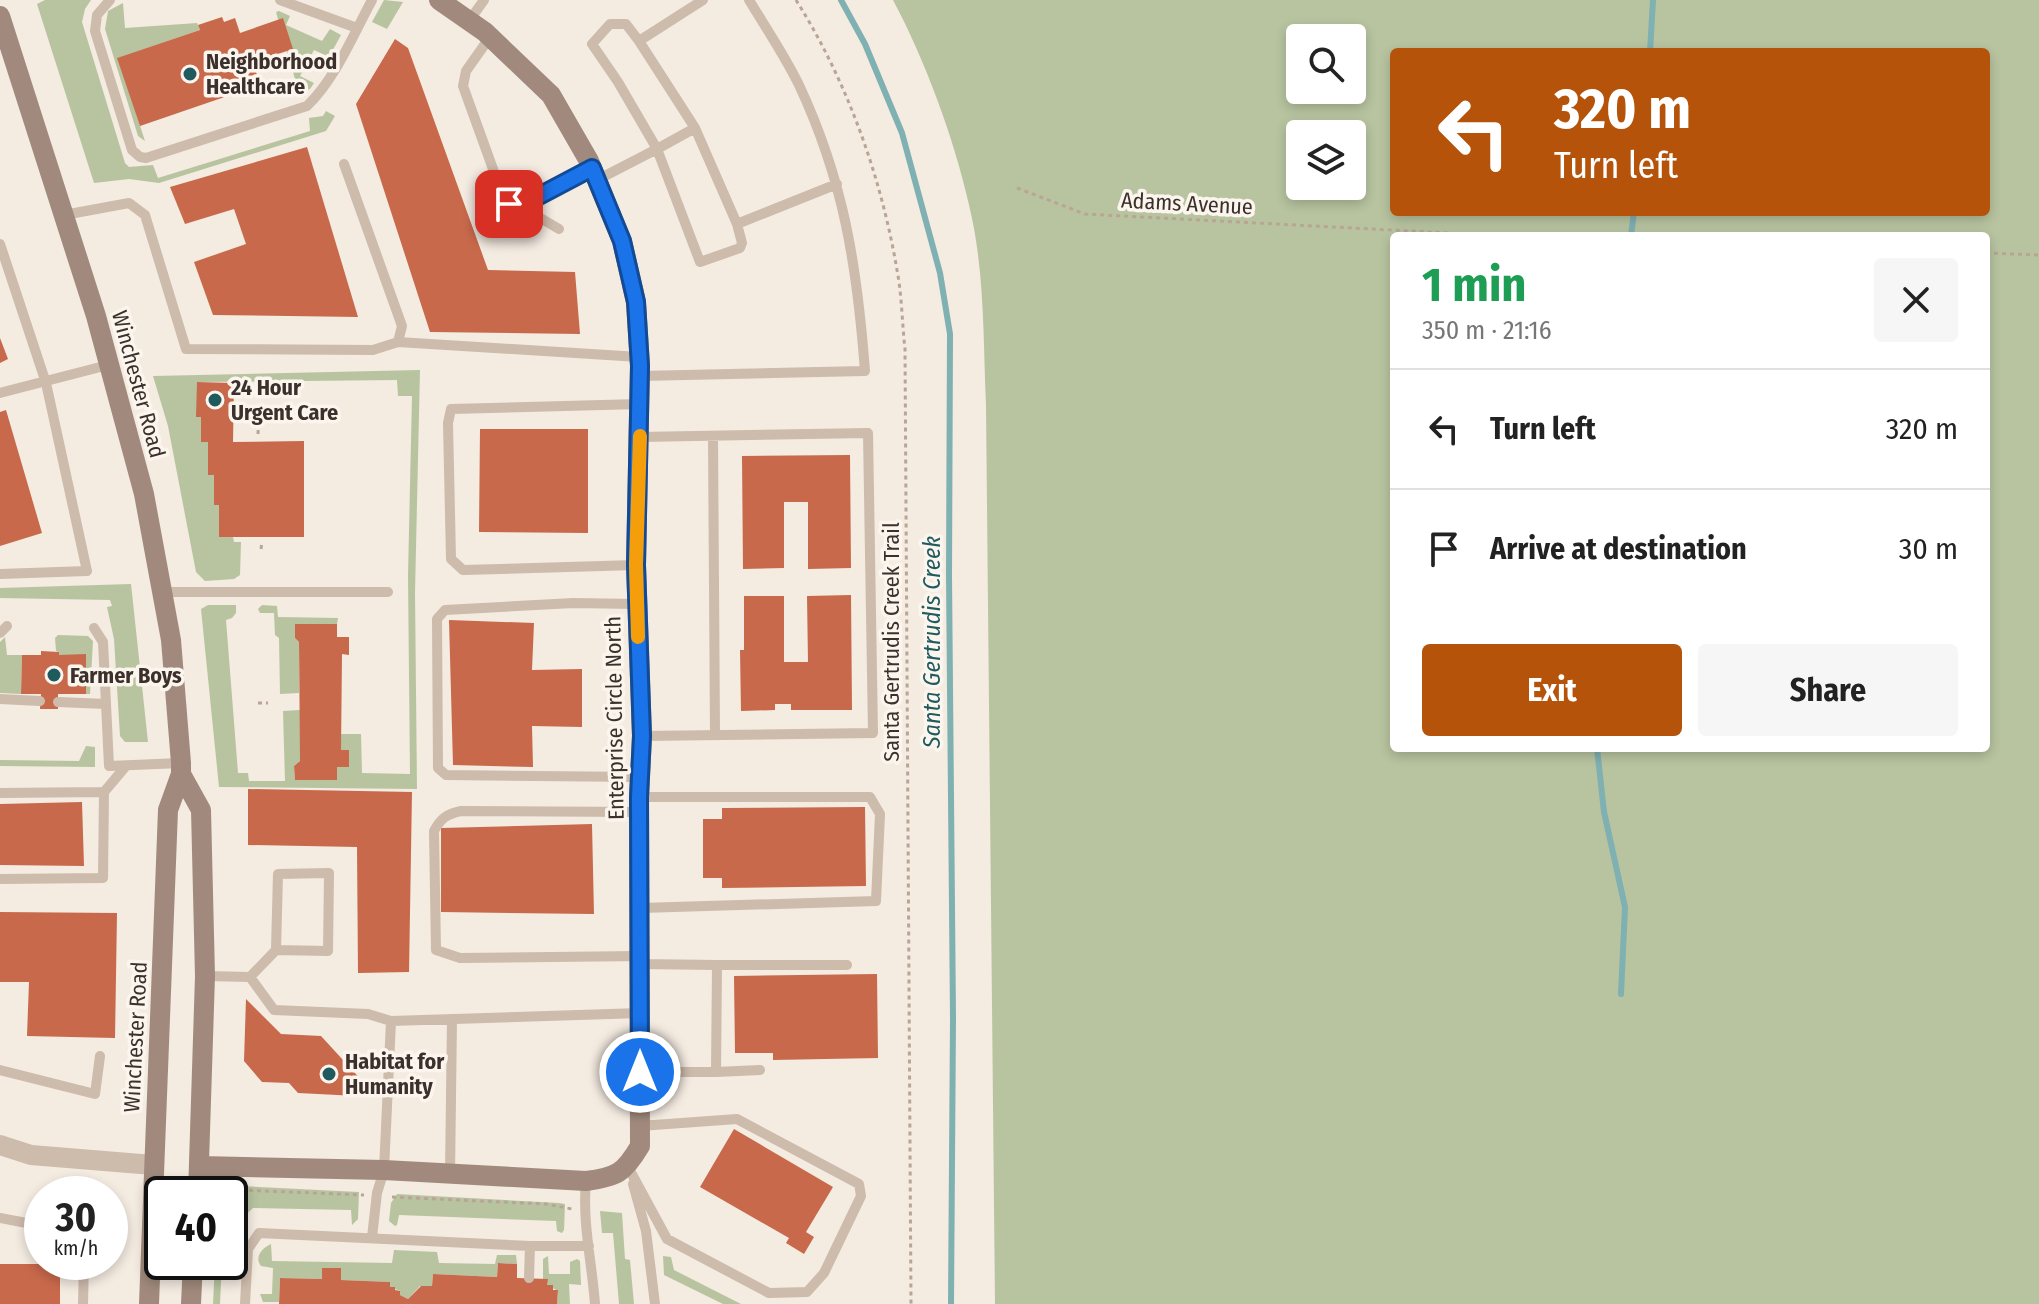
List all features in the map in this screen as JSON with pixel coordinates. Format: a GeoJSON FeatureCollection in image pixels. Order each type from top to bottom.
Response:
{"type":"FeatureCollection","features":[{"type":"Feature","properties":{"kind":"main road","name":"Enterprise Circle North"},"geometry":{"type":"LineString","coordinates":[[439,0],[490,37],[551,95],[594,174],[622,241],[636,302],[640,367],[636,565],[642,736],[640,1146],[628,1167]]}},
{"type":"Feature","properties":{"kind":"main road","name":"Winchester Road"},"geometry":{"type":"LineString","coordinates":[[0,16],[96,316],[144,494],[171,640],[181,769],[201,810],[205,976],[199,1176]]}},
{"type":"Feature","properties":{"kind":"main road","name":"Winchester Road"},"geometry":{"type":"LineString","coordinates":[[149,1304],[168,810],[181,769]]}},
{"type":"Feature","properties":{"kind":"main road"},"geometry":{"type":"LineString","coordinates":[[200,1166],[384,1170],[586,1181],[611,1178],[628,1167]]}},
{"type":"Feature","properties":{"kind":"main road"},"geometry":{"type":"LineString","coordinates":[[191,1304],[192,1280]]}},
{"type":"Feature","properties":{"kind":"street"},"geometry":{"type":"LineString","coordinates":[[0,1145],[31,1155],[153,1165]]}},
{"type":"Feature","properties":{"kind":"lane"},"geometry":{"type":"LineString","coordinates":[[110,0],[97,15],[95,31],[132,150],[140,157],[150,157],[307,106],[335,69],[372,0]]}},
{"type":"Feature","properties":{"kind":"lane"},"geometry":{"type":"LineString","coordinates":[[280,0],[357,28]]}},
{"type":"Feature","properties":{"kind":"lane"},"geometry":{"type":"LineString","coordinates":[[469,21],[484,0]]}},
{"type":"Feature","properties":{"kind":"lane"},"geometry":{"type":"LineString","coordinates":[[639,41],[703,0]]}},
{"type":"Feature","properties":{"kind":"lane"},"geometry":{"type":"LineString","coordinates":[[64,215],[129,203],[145,215],[186,349],[373,350],[398,342],[640,367],[865,371],[859,287],[827,151],[798,83],[749,0]]}},
{"type":"Feature","properties":{"kind":"lane"},"geometry":{"type":"LineString","coordinates":[[610,24],[626,24],[639,41],[695,128],[737,224],[742,243],[740,248],[700,262],[657,149],[592,44],[610,24]]}},
{"type":"Feature","properties":{"kind":"lane"},"geometry":{"type":"LineString","coordinates":[[490,37],[466,71],[463,86],[502,194],[509,204],[520,206],[559,229]]}},
{"type":"Feature","properties":{"kind":"lane"},"geometry":{"type":"LineString","coordinates":[[520,206],[657,149],[695,128]]}},
{"type":"Feature","properties":{"kind":"lane"},"geometry":{"type":"LineString","coordinates":[[344,164],[402,326],[398,342]]}},
{"type":"Feature","properties":{"kind":"lane"},"geometry":{"type":"LineString","coordinates":[[737,224],[837,184]]}},
{"type":"Feature","properties":{"kind":"lane"},"geometry":{"type":"LineString","coordinates":[[0,244],[46,383],[87,571],[0,574]]}},
{"type":"Feature","properties":{"kind":"lane"},"geometry":{"type":"LineString","coordinates":[[0,393],[108,365]]}},
{"type":"Feature","properties":{"kind":"lane"},"geometry":{"type":"LineString","coordinates":[[636,565],[463,570],[451,559],[448,423],[451,409],[640,404]]}},
{"type":"Feature","properties":{"kind":"lane"},"geometry":{"type":"LineString","coordinates":[[640,437],[868,433],[873,733],[642,736]]}},
{"type":"Feature","properties":{"kind":"lane"},"geometry":{"type":"LineString","coordinates":[[713,437],[715,734]]}},
{"type":"Feature","properties":{"kind":"lane"},"geometry":{"type":"LineString","coordinates":[[163,592],[388,592]]}},
{"type":"Feature","properties":{"kind":"lane"},"geometry":{"type":"LineString","coordinates":[[637,604],[573,603],[445,610],[437,619],[438,768],[446,775],[640,795],[870,797],[880,814],[876,901],[641,908]]}},
{"type":"Feature","properties":{"kind":"lane"},"geometry":{"type":"LineString","coordinates":[[94,628],[103,642],[109,766],[181,769]]}},
{"type":"Feature","properties":{"kind":"lane"},"geometry":{"type":"LineString","coordinates":[[0,699],[40,701]]}},
{"type":"Feature","properties":{"kind":"lane"},"geometry":{"type":"LineString","coordinates":[[58,702],[106,704]]}},
{"type":"Feature","properties":{"kind":"lane"},"geometry":{"type":"LineString","coordinates":[[0,879],[103,878],[104,792],[126,766]]}},
{"type":"Feature","properties":{"kind":"lane"},"geometry":{"type":"LineString","coordinates":[[0,793],[104,792]]}},
{"type":"Feature","properties":{"kind":"lane"},"geometry":{"type":"LineString","coordinates":[[640,795],[449,813],[439,821],[434,831],[436,950],[460,958],[847,965]]}},
{"type":"Feature","properties":{"kind":"lane"},"geometry":{"type":"LineString","coordinates":[[205,976],[250,977],[276,950],[278,874],[329,873],[328,951],[276,950]]}},
{"type":"Feature","properties":{"kind":"lane"},"geometry":{"type":"LineString","coordinates":[[716,1072],[717,965]]}},
{"type":"Feature","properties":{"kind":"lane"},"geometry":{"type":"LineString","coordinates":[[250,977],[274,1010],[368,1014],[391,1021],[641,1013]]}},
{"type":"Feature","properties":{"kind":"lane"},"geometry":{"type":"LineString","coordinates":[[450,1174],[452,1019]]}},
{"type":"Feature","properties":{"kind":"lane"},"geometry":{"type":"LineString","coordinates":[[372,1237],[384,1170],[391,1021]]}},
{"type":"Feature","properties":{"kind":"lane"},"geometry":{"type":"LineString","coordinates":[[0,1070],[95,1094],[100,1056]]}},
{"type":"Feature","properties":{"kind":"lane"},"geometry":{"type":"LineString","coordinates":[[640,1072],[760,1070]]}},
{"type":"Feature","properties":{"kind":"lane"},"geometry":{"type":"LineString","coordinates":[[628,1167],[667,1239],[769,1293],[807,1292],[824,1273],[861,1196],[859,1184],[737,1119],[640,1126]]}},
{"type":"Feature","properties":{"kind":"lane"},"geometry":{"type":"LineString","coordinates":[[628,1167],[646,1231],[655,1304]]}},
{"type":"Feature","properties":{"kind":"lane"},"geometry":{"type":"LineString","coordinates":[[586,1181],[583,1212],[595,1304]]}},
{"type":"Feature","properties":{"kind":"lane"},"geometry":{"type":"LineString","coordinates":[[0,1218],[24,1223]]}},
{"type":"Feature","properties":{"kind":"lane"},"geometry":{"type":"LineString","coordinates":[[245,1304],[248,1249],[259,1233],[589,1246]]}},
{"type":"Feature","properties":{"kind":"lane"},"geometry":{"type":"LineString","coordinates":[[529,1278],[530,1246]]}},
{"type":"Feature","properties":{"kind":"lane"},"geometry":{"type":"LineString","coordinates":[[83,1304],[84,1280]]}},
{"type":"Feature","properties":{"kind":"path","name":"Santa Gertrudis Creek Trail"},"geometry":{"type":"LineString","coordinates":[[796,0],[841,84],[874,170],[897,270],[905,349],[911,1304]]}},
{"type":"Feature","properties":{"kind":"path","name":"Adams Avenue"},"geometry":{"type":"LineString","coordinates":[[1017,188],[1085,214],[1429,232]]}},
{"type":"Feature","properties":{"kind":"path"},"geometry":{"type":"LineString","coordinates":[[1990,253],[2039,255]]}},
{"type":"Feature","properties":{"kind":"path"},"geometry":{"type":"LineString","coordinates":[[258,434],[259,410]]}},
{"type":"Feature","properties":{"kind":"path"},"geometry":{"type":"LineString","coordinates":[[261,549],[262,542]]}},
{"type":"Feature","properties":{"kind":"path"},"geometry":{"type":"LineString","coordinates":[[258,703],[268,703]]}},
{"type":"Feature","properties":{"kind":"path"},"geometry":{"type":"LineString","coordinates":[[248,1190],[546,1204],[583,1212]]}},
{"type":"Feature","properties":{"kind":"green space"},"geometry":{"type":"Polygon","coordinates":[[[45,0],[91,0],[82,22],[125,163],[129,167],[153,165],[158,178],[310,131],[309,118],[323,116],[326,111],[335,116],[326,131],[159,183],[129,179],[94,183],[37,4],[45,0]]]}},
{"type":"Feature","properties":{"kind":"green space"},"geometry":{"type":"Polygon","coordinates":[[[384,0],[403,2],[387,29],[372,22],[384,0]]]}},
{"type":"Feature","properties":{"kind":"green space"},"geometry":{"type":"Polygon","coordinates":[[[893,0],[2039,0],[2039,1304],[995,1304],[984,330],[974,230],[947,127],[893,0]]]}},
{"type":"Feature","properties":{"kind":"green space"},"geometry":{"type":"Polygon","coordinates":[[[123,3],[125,28],[197,23],[200,30],[118,58],[145,141],[138,136],[105,29],[108,11],[123,3]]]}},
{"type":"Feature","properties":{"kind":"green space"},"geometry":{"type":"Polygon","coordinates":[[[276,12],[290,16],[286,25],[322,41],[330,29],[341,35],[329,57],[314,50],[300,76],[314,83],[310,89],[299,93],[276,12]]]}},
{"type":"Feature","properties":{"kind":"green space"},"geometry":{"type":"Polygon","coordinates":[[[420,370],[415,593],[417,789],[219,787],[201,609],[208,605],[236,605],[236,613],[226,620],[238,773],[248,773],[249,781],[285,781],[283,711],[300,710],[300,761],[294,766],[295,780],[337,780],[337,767],[349,767],[349,750],[341,750],[341,734],[361,734],[362,773],[410,774],[408,576],[412,396],[398,396],[397,380],[197,382],[197,417],[201,417],[201,442],[208,442],[208,474],[214,475],[214,505],[219,505],[219,537],[233,537],[234,542],[241,542],[240,575],[234,579],[205,581],[196,572],[168,426],[153,376],[420,370]]]}},
{"type":"Feature","properties":{"kind":"green space"},"geometry":{"type":"Polygon","coordinates":[[[131,584],[148,742],[125,742],[120,736],[114,639],[107,607],[112,606],[110,600],[0,598],[0,588],[131,584]]]}},
{"type":"Feature","properties":{"kind":"green space"},"geometry":{"type":"Polygon","coordinates":[[[262,605],[277,606],[278,617],[338,618],[337,624],[295,624],[295,638],[299,642],[299,693],[280,694],[279,638],[275,635],[274,613],[260,613],[258,609],[262,605]]]}},
{"type":"Feature","properties":{"kind":"green space"},"geometry":{"type":"Polygon","coordinates":[[[58,635],[88,636],[93,641],[90,694],[86,694],[86,655],[59,655],[55,638],[58,635]]]}},
{"type":"Feature","properties":{"kind":"green space"},"geometry":{"type":"Polygon","coordinates":[[[5,637],[7,655],[22,655],[21,694],[0,693],[0,642],[5,637]]]}},
{"type":"Feature","properties":{"kind":"green space"},"geometry":{"type":"Polygon","coordinates":[[[86,746],[95,747],[95,767],[0,766],[0,760],[79,761],[86,746]]]}},
{"type":"Feature","properties":{"kind":"green space"},"geometry":{"type":"Polygon","coordinates":[[[248,1186],[359,1192],[358,1219],[352,1225],[351,1210],[253,1208],[248,1213],[248,1186]]]}},
{"type":"Feature","properties":{"kind":"green space"},"geometry":{"type":"Polygon","coordinates":[[[397,1194],[565,1204],[564,1230],[562,1233],[557,1231],[556,1221],[399,1215],[395,1226],[389,1221],[391,1203],[397,1194]]]}},
{"type":"Feature","properties":{"kind":"green space"},"geometry":{"type":"Polygon","coordinates":[[[600,1211],[622,1213],[625,1259],[630,1260],[634,1304],[619,1304],[613,1233],[602,1233],[600,1211]]]}},
{"type":"Feature","properties":{"kind":"green space"},"geometry":{"type":"Polygon","coordinates":[[[271,1244],[272,1261],[392,1263],[394,1250],[437,1252],[439,1263],[495,1264],[497,1255],[516,1255],[517,1264],[498,1263],[497,1277],[433,1274],[432,1286],[420,1286],[408,1299],[390,1287],[390,1282],[341,1280],[341,1268],[323,1268],[322,1279],[280,1278],[279,1302],[263,1302],[260,1294],[272,1294],[273,1268],[261,1266],[259,1256],[271,1244]]]}},
{"type":"Feature","properties":{"kind":"green space"},"geometry":{"type":"Polygon","coordinates":[[[548,1256],[549,1274],[570,1274],[570,1262],[580,1261],[581,1285],[569,1284],[570,1304],[557,1304],[558,1291],[547,1285],[547,1279],[543,1279],[543,1259],[548,1256]]]}},
{"type":"Feature","properties":{"kind":"green space"},"geometry":{"type":"Polygon","coordinates":[[[663,1256],[671,1257],[674,1270],[741,1304],[723,1304],[664,1275],[663,1256]]]}},
{"type":"Feature","properties":{"kind":"green space"},"geometry":{"type":"Polygon","coordinates":[[[214,1280],[221,1280],[220,1304],[213,1304],[214,1280]]]}},
{"type":"Feature","properties":{"kind":"building","name":"Neighborhood Healthcare"},"geometry":{"type":"Polygon","coordinates":[[[222,17],[224,22],[235,18],[240,33],[283,18],[293,49],[253,62],[260,85],[140,126],[117,58],[200,30],[198,25],[222,17]]]}},
{"type":"Feature","properties":{"kind":"building"},"geometry":{"type":"Polygon","coordinates":[[[395,39],[408,48],[488,270],[575,272],[580,334],[430,332],[356,104],[395,39]]]}},
{"type":"Feature","properties":{"kind":"building"},"geometry":{"type":"Polygon","coordinates":[[[307,147],[358,317],[213,315],[194,262],[246,244],[234,209],[185,224],[170,187],[307,147]]]}},
{"type":"Feature","properties":{"kind":"building"},"geometry":{"type":"Polygon","coordinates":[[[0,338],[8,359],[0,363],[0,338]]]}},
{"type":"Feature","properties":{"kind":"building"},"geometry":{"type":"Polygon","coordinates":[[[197,382],[234,383],[233,442],[304,441],[304,537],[219,537],[219,505],[214,505],[214,475],[208,475],[208,442],[201,442],[201,417],[196,417],[197,382]]]}},
{"type":"Feature","properties":{"kind":"building"},"geometry":{"type":"Polygon","coordinates":[[[6,410],[42,533],[0,546],[0,412],[6,410]]]}},
{"type":"Feature","properties":{"kind":"building"},"geometry":{"type":"Polygon","coordinates":[[[480,429],[588,429],[588,533],[479,532],[480,429]]]}},
{"type":"Feature","properties":{"kind":"building"},"geometry":{"type":"Polygon","coordinates":[[[850,455],[851,568],[808,569],[808,502],[784,502],[784,568],[743,569],[742,456],[850,455]]]}},
{"type":"Feature","properties":{"kind":"building"},"geometry":{"type":"Polygon","coordinates":[[[851,595],[852,710],[791,710],[791,704],[775,704],[775,710],[741,711],[740,650],[744,650],[744,596],[784,596],[784,662],[808,662],[807,596],[851,595]]]}},
{"type":"Feature","properties":{"kind":"building"},"geometry":{"type":"Polygon","coordinates":[[[449,620],[534,623],[532,670],[582,669],[582,727],[532,726],[533,767],[453,765],[449,620]]]}},
{"type":"Feature","properties":{"kind":"building"},"geometry":{"type":"Polygon","coordinates":[[[295,624],[337,624],[337,637],[349,637],[349,655],[342,654],[341,750],[349,750],[349,767],[337,767],[337,780],[295,780],[294,766],[300,761],[299,642],[295,638],[295,624]]]}},
{"type":"Feature","properties":{"kind":"building","name":"Farmer Boys"},"geometry":{"type":"Polygon","coordinates":[[[41,651],[59,652],[59,655],[86,654],[86,694],[58,694],[58,709],[40,709],[41,694],[21,694],[22,655],[41,655],[41,651]]]}},
{"type":"Feature","properties":{"kind":"building"},"geometry":{"type":"Polygon","coordinates":[[[248,789],[412,792],[409,972],[358,973],[357,847],[248,845],[248,789]]]}},
{"type":"Feature","properties":{"kind":"building"},"geometry":{"type":"Polygon","coordinates":[[[82,802],[84,866],[0,865],[0,804],[82,802]]]}},
{"type":"Feature","properties":{"kind":"building"},"geometry":{"type":"Polygon","coordinates":[[[865,807],[866,886],[722,888],[722,878],[703,878],[703,819],[722,819],[722,808],[865,807]]]}},
{"type":"Feature","properties":{"kind":"building"},"geometry":{"type":"Polygon","coordinates":[[[592,824],[594,914],[441,912],[441,828],[592,824]]]}},
{"type":"Feature","properties":{"kind":"building"},"geometry":{"type":"Polygon","coordinates":[[[0,912],[117,913],[115,1038],[27,1036],[29,982],[0,982],[0,912]]]}},
{"type":"Feature","properties":{"kind":"building"},"geometry":{"type":"Polygon","coordinates":[[[877,974],[878,1058],[773,1060],[773,1053],[735,1053],[734,976],[877,974]]]}},
{"type":"Feature","properties":{"kind":"building"},"geometry":{"type":"Polygon","coordinates":[[[246,999],[281,1034],[321,1036],[377,1097],[298,1093],[289,1083],[262,1082],[244,1061],[246,999]]]}},
{"type":"Feature","properties":{"kind":"building"},"geometry":{"type":"Polygon","coordinates":[[[734,1129],[833,1187],[806,1232],[814,1237],[804,1254],[786,1243],[789,1238],[700,1187],[734,1129]]]}},
{"type":"Feature","properties":{"kind":"building"},"geometry":{"type":"Polygon","coordinates":[[[498,1263],[517,1264],[517,1278],[548,1279],[547,1285],[553,1285],[553,1290],[558,1290],[557,1304],[279,1304],[280,1278],[322,1279],[322,1268],[341,1268],[341,1280],[390,1282],[390,1287],[395,1287],[400,1295],[408,1299],[421,1286],[432,1286],[433,1274],[497,1277],[498,1263]]]}},
{"type":"Feature","properties":{"kind":"building"},"geometry":{"type":"Polygon","coordinates":[[[0,1264],[24,1264],[24,1280],[60,1280],[60,1304],[0,1304],[0,1264]]]}},
{"type":"Feature","properties":{"kind":"waterway","name":"Santa Gertrudis Creek"},"geometry":{"type":"LineString","coordinates":[[841,0],[865,44],[902,133],[940,273],[950,334],[951,1304]]}},
{"type":"Feature","properties":{"kind":"waterway"},"geometry":{"type":"LineString","coordinates":[[1650,48],[1653,0]]}},
{"type":"Feature","properties":{"kind":"waterway"},"geometry":{"type":"LineString","coordinates":[[1632,232],[1634,216]]}},
{"type":"Feature","properties":{"kind":"waterway"},"geometry":{"type":"LineString","coordinates":[[1597,752],[1604,812],[1625,907],[1621,994]]}},
{"type":"Feature","properties":{"kind":"slow traffic"},"geometry":{"type":"LineString","coordinates":[[638,637],[636,565],[640,436]]}},
{"type":"Feature","properties":{"kind":"place","name":"Neighborhood Healthcare"},"geometry":{"type":"Point","coordinates":[190,74]}},
{"type":"Feature","properties":{"kind":"place","name":"24 Hour Urgent Care"},"geometry":{"type":"Point","coordinates":[215,400]}},
{"type":"Feature","properties":{"kind":"place","name":"Farmer Boys"},"geometry":{"type":"Point","coordinates":[54,675]}},
{"type":"Feature","properties":{"kind":"place","name":"Habitat for Humanity"},"geometry":{"type":"Point","coordinates":[329,1074]}},
{"type":"Feature","properties":{"kind":"route"},"geometry":{"type":"LineString","coordinates":[[509,204],[520,206],[592,168],[622,241],[636,302],[640,437],[636,565],[642,736],[639,797],[640,1072]]}}]}
